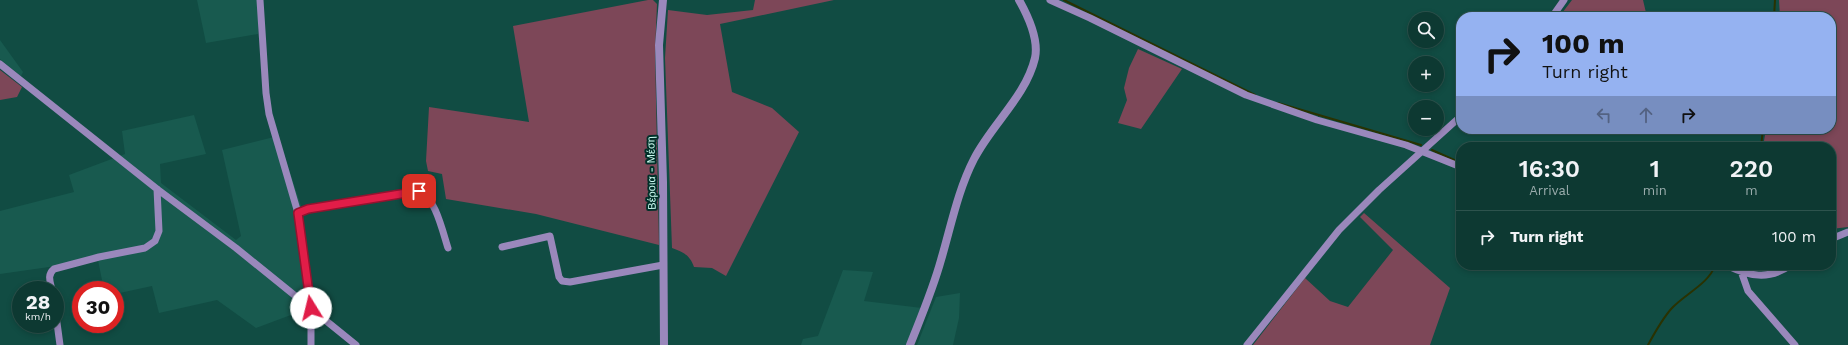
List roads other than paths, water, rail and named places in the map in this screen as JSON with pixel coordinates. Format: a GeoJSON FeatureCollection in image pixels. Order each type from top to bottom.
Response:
{"type":"FeatureCollection","features":[{"type":"Feature","properties":{"kind":"street"},"geometry":{"type":"LineString","coordinates":[[260,0],[267,100],[298,213],[311,308],[311,345]]}},
{"type":"Feature","properties":{"kind":"street"},"geometry":{"type":"LineString","coordinates":[[910,345],[935,280],[968,173],[981,146],[1022,87],[1030,72],[1035,56],[1033,37],[1026,11],[1019,0]]}},
{"type":"Feature","properties":{"kind":"street"},"geometry":{"type":"LineString","coordinates":[[1050,0],[1090,18],[1246,95],[1316,120],[1423,151],[1456,165]]}},
{"type":"Feature","properties":{"kind":"street"},"geometry":{"type":"LineString","coordinates":[[1556,12],[1564,0]]}},
{"type":"Feature","properties":{"kind":"street","name":"Βέροια - Μέση"},"geometry":{"type":"LineString","coordinates":[[662,1],[660,45],[664,345]]}},
{"type":"Feature","properties":{"kind":"street"},"geometry":{"type":"LineString","coordinates":[[0,64],[157,189],[236,248],[356,345]]}},
{"type":"Feature","properties":{"kind":"street"},"geometry":{"type":"LineString","coordinates":[[1247,345],[1339,230],[1456,121]]}},
{"type":"Feature","properties":{"kind":"street"},"geometry":{"type":"LineString","coordinates":[[51,281],[50,273],[54,269],[100,257],[145,248],[155,241],[159,231],[157,189]]}},
{"type":"Feature","properties":{"kind":"street"},"geometry":{"type":"LineString","coordinates":[[298,213],[308,209],[419,191],[424,193],[429,198],[436,212],[448,248]]}},
{"type":"Feature","properties":{"kind":"street"},"geometry":{"type":"LineString","coordinates":[[1836,237],[1848,232]]}},
{"type":"Feature","properties":{"kind":"street"},"geometry":{"type":"LineString","coordinates":[[502,247],[550,236],[558,278],[562,281],[570,282],[663,265]]}},
{"type":"Feature","properties":{"kind":"street"},"geometry":{"type":"LineString","coordinates":[[1741,271],[1747,274],[1765,275],[1781,270]]}},
{"type":"Feature","properties":{"kind":"street"},"geometry":{"type":"LineString","coordinates":[[1741,271],[1748,291],[1796,345]]}},
{"type":"Feature","properties":{"kind":"street"},"geometry":{"type":"LineString","coordinates":[[58,333],[60,345]]}},
{"type":"Feature","properties":{"kind":"waterway"},"geometry":{"type":"LineString","coordinates":[[1064,0],[1255,95]]}},
{"type":"Feature","properties":{"kind":"waterway"},"geometry":{"type":"LineString","coordinates":[[1774,12],[1775,0]]}},
{"type":"Feature","properties":{"kind":"waterway"},"geometry":{"type":"LineString","coordinates":[[1278,103],[1421,145]]}},
{"type":"Feature","properties":{"kind":"waterway"},"geometry":{"type":"LineString","coordinates":[[1762,134],[1762,142]]}},
{"type":"Feature","properties":{"kind":"waterway"},"geometry":{"type":"LineString","coordinates":[[1432,150],[1456,161]]}},
{"type":"Feature","properties":{"kind":"waterway"},"geometry":{"type":"LineString","coordinates":[[1648,345],[1668,312],[1677,303],[1702,284],[1713,270]]}}]}
